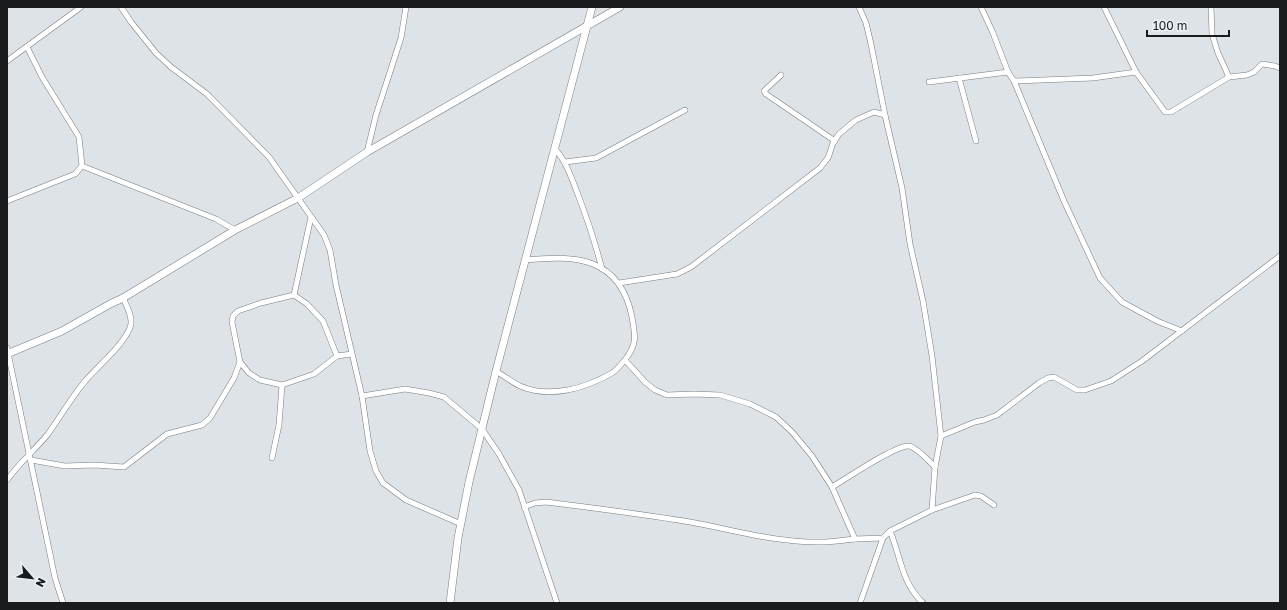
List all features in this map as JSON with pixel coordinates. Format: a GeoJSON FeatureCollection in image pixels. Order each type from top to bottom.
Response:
{"type":"FeatureCollection","features":[{"type":"Feature","properties":{"kind":"main road"},"geometry":{"type":"LineString","coordinates":[[450,603],[461,524],[469,482],[496,372],[592,7]]}},
{"type":"Feature","properties":{"kind":"main road"},"geometry":{"type":"LineString","coordinates":[[8,352],[62,331],[123,298],[235,230],[298,198],[367,152],[620,7]]}},
{"type":"Feature","properties":{"kind":"street"},"geometry":{"type":"LineString","coordinates":[[7,61],[81,7]]}},
{"type":"Feature","properties":{"kind":"street"},"geometry":{"type":"LineString","coordinates":[[121,7],[130,22],[156,53],[207,94],[242,128],[268,157],[324,235],[330,250],[336,285],[362,396],[370,451],[376,471],[384,483],[406,500],[461,524]]}},
{"type":"Feature","properties":{"kind":"street"},"geometry":{"type":"LineString","coordinates":[[367,152],[376,115],[401,38],[406,7]]}},
{"type":"Feature","properties":{"kind":"street"},"geometry":{"type":"LineString","coordinates":[[859,7],[866,23],[871,44],[885,115],[902,188],[910,244],[923,301],[936,386],[941,436],[935,467],[932,510]]}},
{"type":"Feature","properties":{"kind":"street"},"geometry":{"type":"LineString","coordinates":[[981,7],[1008,72],[1014,81],[1064,201],[1100,278],[1122,302],[1158,321],[1182,330]]}},
{"type":"Feature","properties":{"kind":"street"},"geometry":{"type":"LineString","coordinates":[[1104,7],[1136,72],[1164,112],[1171,112],[1229,77],[1247,75],[1254,72],[1262,64],[1280,68]]}},
{"type":"Feature","properties":{"kind":"street"},"geometry":{"type":"LineString","coordinates":[[1211,7],[1212,34],[1218,54],[1229,77]]}},
{"type":"Feature","properties":{"kind":"street"},"geometry":{"type":"LineString","coordinates":[[7,201],[75,174],[82,166],[79,137],[42,77],[27,47]]}},
{"type":"Feature","properties":{"kind":"street"},"geometry":{"type":"LineString","coordinates":[[929,82],[1008,72]]}},
{"type":"Feature","properties":{"kind":"street"},"geometry":{"type":"LineString","coordinates":[[1014,81],[1093,78],[1136,72]]}},
{"type":"Feature","properties":{"kind":"street"},"geometry":{"type":"LineString","coordinates":[[780,75],[764,91],[766,94],[835,140]]}},
{"type":"Feature","properties":{"kind":"street"},"geometry":{"type":"LineString","coordinates":[[959,78],[976,141]]}},
{"type":"Feature","properties":{"kind":"street"},"geometry":{"type":"LineString","coordinates":[[565,162],[596,158],[685,110]]}},
{"type":"Feature","properties":{"kind":"street"},"geometry":{"type":"LineString","coordinates":[[618,283],[677,274],[691,267],[820,168],[828,158],[839,134],[856,120],[874,112],[885,115]]}},
{"type":"Feature","properties":{"kind":"street"},"geometry":{"type":"LineString","coordinates":[[555,149],[565,162],[594,238],[602,269]]}},
{"type":"Feature","properties":{"kind":"street"},"geometry":{"type":"LineString","coordinates":[[82,166],[216,219],[235,230]]}},
{"type":"Feature","properties":{"kind":"street"},"geometry":{"type":"LineString","coordinates":[[294,295],[311,217]]}},
{"type":"Feature","properties":{"kind":"street"},"geometry":{"type":"LineString","coordinates":[[941,436],[997,414],[1048,378],[1054,377],[1077,390],[1089,389],[1111,381],[1142,361],[1280,256]]}},
{"type":"Feature","properties":{"kind":"street"},"geometry":{"type":"LineString","coordinates":[[496,372],[520,386],[536,391],[552,392],[576,388],[613,372],[625,360],[632,350],[635,336],[630,308],[622,288],[606,270],[591,263],[574,258],[526,260]]}},
{"type":"Feature","properties":{"kind":"street"},"geometry":{"type":"LineString","coordinates":[[337,356],[323,321],[307,304],[294,295],[238,311],[234,316],[232,322],[240,362],[249,373],[260,380],[282,384],[314,374],[337,356],[352,354]]}},
{"type":"Feature","properties":{"kind":"street"},"geometry":{"type":"LineString","coordinates":[[7,480],[19,464],[48,433],[87,379],[121,343],[127,334],[131,325],[130,316],[123,298]]}},
{"type":"Feature","properties":{"kind":"street"},"geometry":{"type":"LineString","coordinates":[[8,352],[55,578],[63,603]]}},
{"type":"Feature","properties":{"kind":"street"},"geometry":{"type":"LineString","coordinates":[[625,360],[645,382],[655,390],[667,395],[720,395],[750,404],[776,417],[792,432],[812,456],[832,487],[855,539]]}},
{"type":"Feature","properties":{"kind":"street"},"geometry":{"type":"LineString","coordinates":[[31,460],[65,466],[94,465],[124,467],[167,434],[202,425],[206,422],[210,418],[234,378],[240,362]]}},
{"type":"Feature","properties":{"kind":"street"},"geometry":{"type":"LineString","coordinates":[[272,458],[279,425],[282,384]]}},
{"type":"Feature","properties":{"kind":"street"},"geometry":{"type":"LineString","coordinates":[[362,396],[405,390],[429,393],[444,397],[482,429],[499,454],[519,490],[557,603]]}},
{"type":"Feature","properties":{"kind":"street"},"geometry":{"type":"LineString","coordinates":[[832,487],[881,457],[898,449],[909,446],[916,450],[935,467]]}},
{"type":"Feature","properties":{"kind":"street"},"geometry":{"type":"LineString","coordinates":[[860,603],[883,538],[890,531],[932,510],[975,495],[981,496],[994,505]]}},
{"type":"Feature","properties":{"kind":"street"},"geometry":{"type":"LineString","coordinates":[[524,507],[535,503],[546,502],[636,513],[770,538],[796,541],[822,542],[883,538]]}},
{"type":"Feature","properties":{"kind":"street"},"geometry":{"type":"LineString","coordinates":[[890,531],[910,589],[923,603]]}}]}
